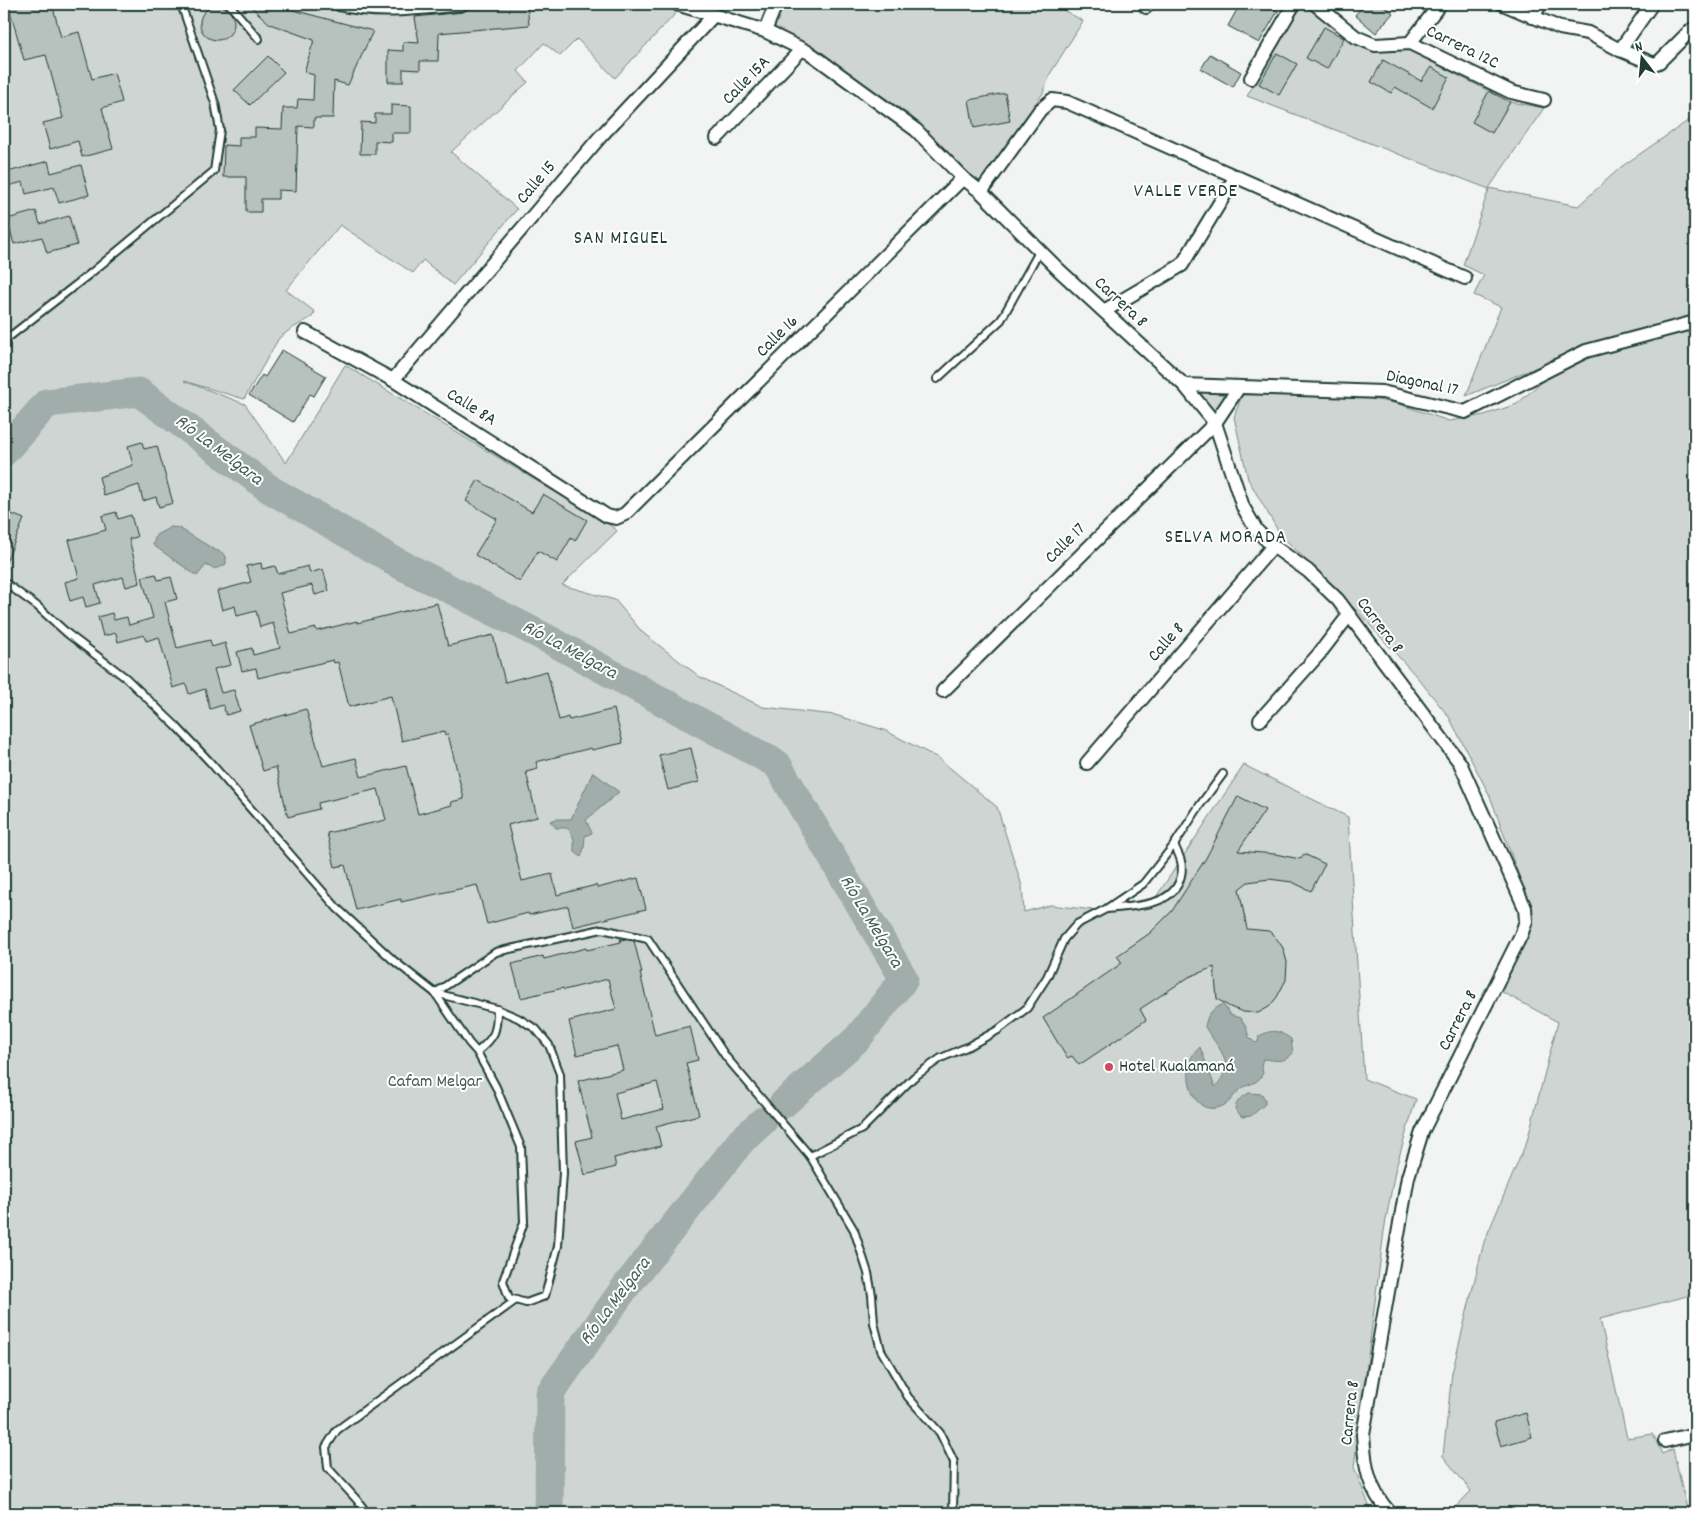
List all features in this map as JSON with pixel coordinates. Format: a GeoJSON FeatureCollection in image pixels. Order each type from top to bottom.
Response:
{"type":"FeatureCollection","features":[{"type":"Feature","properties":{"kind":"street"},"geometry":{"type":"LineString","coordinates":[[339,4],[351,7],[409,10],[462,4]]}},
{"type":"Feature","properties":{"kind":"street","name":"Carrera 8"},"geometry":{"type":"LineString","coordinates":[[677,4],[765,31],[802,49],[864,91],[916,130],[962,178],[982,192],[1040,250],[1184,385],[1215,423],[1243,507],[1257,531],[1273,546],[1308,570],[1338,600],[1460,763],[1516,886],[1525,908],[1526,920],[1521,936],[1422,1132],[1408,1177],[1363,1435],[1365,1466],[1374,1493],[1390,1513]]}},
{"type":"Feature","properties":{"kind":"street"},"geometry":{"type":"LineString","coordinates":[[765,31],[776,4]]}},
{"type":"Feature","properties":{"kind":"street"},"geometry":{"type":"LineString","coordinates":[[1251,78],[1294,4]]}},
{"type":"Feature","properties":{"kind":"street","name":"Carrera 12C"},"geometry":{"type":"LineString","coordinates":[[1316,4],[1356,37],[1375,45],[1410,43],[1511,92],[1544,100]]}},
{"type":"Feature","properties":{"kind":"street"},"geometry":{"type":"LineString","coordinates":[[1410,43],[1440,4]]}},
{"type":"Feature","properties":{"kind":"street"},"geometry":{"type":"LineString","coordinates":[[1504,4],[1560,28],[1588,33],[1620,50],[1654,64],[1659,62],[1695,28]]}},
{"type":"Feature","properties":{"kind":"street"},"geometry":{"type":"LineString","coordinates":[[1532,17],[1541,4]]}},
{"type":"Feature","properties":{"kind":"street"},"geometry":{"type":"LineString","coordinates":[[1620,50],[1652,4]]}},
{"type":"Feature","properties":{"kind":"street","name":"Calle 15"},"geometry":{"type":"LineString","coordinates":[[393,380],[600,137],[714,15]]}},
{"type":"Feature","properties":{"kind":"street","name":"Calle 15A"},"geometry":{"type":"LineString","coordinates":[[717,138],[802,49]]}},
{"type":"Feature","properties":{"kind":"street"},"geometry":{"type":"LineString","coordinates":[[982,192],[1040,110],[1052,100],[1067,102],[1465,278]]}},
{"type":"Feature","properties":{"kind":"street"},"geometry":{"type":"LineString","coordinates":[[1104,311],[1182,265],[1236,176]]}},
{"type":"Feature","properties":{"kind":"street","name":"Calle 16"},"geometry":{"type":"LineString","coordinates":[[616,518],[625,514],[962,178]]}},
{"type":"Feature","properties":{"kind":"street","name":"Diagonal 17"},"geometry":{"type":"LineString","coordinates":[[1184,385],[1382,392],[1465,412],[1586,351],[1695,322]]}},
{"type":"Feature","properties":{"kind":"street","name":"Calle 8A"},"geometry":{"type":"LineString","coordinates":[[305,332],[393,380],[607,516],[616,518]]}},
{"type":"Feature","properties":{"kind":"street","name":"Calle 17"},"geometry":{"type":"LineString","coordinates":[[943,691],[1215,423],[1239,387]]}},
{"type":"Feature","properties":{"kind":"street","name":"Calle 8"},"geometry":{"type":"LineString","coordinates":[[1087,763],[1273,546]]}},
{"type":"Feature","properties":{"kind":"street"},"geometry":{"type":"LineString","coordinates":[[1260,720],[1319,654],[1349,615]]}},
{"type":"Feature","properties":{"kind":"street"},"geometry":{"type":"LineString","coordinates":[[1665,1441],[1695,1434]]}},
{"type":"Feature","properties":{"kind":"lane"},"geometry":{"type":"LineString","coordinates":[[4,341],[91,273],[214,171],[220,130],[215,103],[182,4]]}},
{"type":"Feature","properties":{"kind":"lane"},"geometry":{"type":"LineString","coordinates":[[229,4],[259,38]]}},
{"type":"Feature","properties":{"kind":"lane"},"geometry":{"type":"LineString","coordinates":[[937,379],[1001,320],[1040,250]]}},
{"type":"Feature","properties":{"kind":"lane"},"geometry":{"type":"LineString","coordinates":[[4,582],[37,606],[68,634],[126,678],[210,762],[336,908],[393,960],[435,993],[477,1052],[496,1086],[521,1147],[524,1222],[504,1281],[509,1298],[526,1303],[545,1296],[558,1246],[563,1173],[560,1074],[549,1045],[536,1029],[518,1018],[497,1010],[435,993]]}},
{"type":"Feature","properties":{"kind":"lane"},"geometry":{"type":"LineString","coordinates":[[810,1156],[862,1129],[914,1077],[941,1058],[969,1046],[998,1030],[1027,1008],[1047,977],[1064,939],[1077,924],[1106,909],[1143,884],[1174,846],[1200,805],[1223,774]]}},
{"type":"Feature","properties":{"kind":"lane"},"geometry":{"type":"LineString","coordinates":[[1106,909],[1138,905],[1163,899],[1176,890],[1182,873],[1182,862],[1174,846]]}},
{"type":"Feature","properties":{"kind":"lane"},"geometry":{"type":"LineString","coordinates":[[435,993],[496,952],[602,929],[648,939],[726,1057],[810,1156],[854,1230],[868,1273],[874,1323],[881,1350],[908,1397],[940,1433],[954,1462],[953,1513]]}},
{"type":"Feature","properties":{"kind":"lane"},"geometry":{"type":"LineString","coordinates":[[477,1052],[488,1043],[497,1028],[497,1010]]}},
{"type":"Feature","properties":{"kind":"lane"},"geometry":{"type":"LineString","coordinates":[[367,1513],[328,1468],[326,1447],[336,1430],[516,1300]]}},
{"type":"Feature","properties":{"kind":"green space","name":"Cafam Melgar"},"geometry":{"type":"Polygon","coordinates":[[[4,4],[318,4],[347,12],[397,13],[521,4],[657,4],[678,11],[615,78],[577,39],[560,56],[544,43],[518,71],[528,82],[451,152],[517,209],[453,285],[423,260],[413,273],[340,225],[286,290],[315,312],[312,317],[279,338],[244,399],[184,381],[245,404],[286,463],[345,365],[613,527],[617,531],[562,585],[615,600],[643,633],[700,677],[763,707],[835,715],[884,730],[938,758],[997,807],[1022,886],[1024,912],[1050,905],[1110,912],[1156,897],[1244,765],[1348,817],[1364,1079],[1416,1099],[1395,1171],[1384,1231],[1354,1467],[1372,1513],[4,1513],[4,4]],[[384,572],[428,594],[397,575],[384,572]]]}},
{"type":"Feature","properties":{"kind":"green space"},"geometry":{"type":"Polygon","coordinates":[[[786,4],[1053,4],[1083,21],[1050,74],[1043,93],[979,183],[911,116],[814,49],[771,30],[786,4]]]}},
{"type":"Feature","properties":{"kind":"green space"},"geometry":{"type":"Polygon","coordinates":[[[1302,5],[1331,22],[1370,50],[1405,48],[1510,102],[1544,108],[1489,188],[1578,206],[1621,167],[1695,116],[1695,320],[1689,323],[1645,328],[1583,345],[1552,361],[1466,396],[1501,307],[1474,295],[1484,275],[1463,265],[1489,189],[1247,96],[1302,5]]]}},
{"type":"Feature","properties":{"kind":"green space"},"geometry":{"type":"Polygon","coordinates":[[[1695,330],[1695,1294],[1600,1319],[1627,1438],[1653,1434],[1662,1454],[1673,1449],[1688,1513],[1450,1513],[1471,1491],[1443,1456],[1452,1373],[1484,1242],[1527,1141],[1558,1022],[1502,992],[1534,918],[1490,796],[1449,717],[1417,677],[1358,612],[1280,534],[1248,479],[1234,417],[1242,395],[1281,394],[1355,396],[1399,404],[1449,421],[1484,415],[1517,404],[1551,373],[1622,342],[1695,330]]]}},
{"type":"Feature","properties":{"kind":"green space"},"geometry":{"type":"Polygon","coordinates":[[[1193,389],[1231,391],[1214,417],[1193,389]]]}},
{"type":"Feature","properties":{"kind":"shaded area"},"geometry":{"type":"Polygon","coordinates":[[[171,527],[179,528],[221,552],[226,556],[226,564],[216,568],[206,565],[197,576],[153,545],[156,535],[171,527]]]}},
{"type":"Feature","properties":{"kind":"shaded area"},"geometry":{"type":"Polygon","coordinates":[[[593,772],[619,792],[586,820],[592,833],[585,836],[581,857],[574,851],[574,838],[570,831],[567,828],[556,828],[550,821],[571,819],[593,772]]]}},
{"type":"Feature","properties":{"kind":"shaded area"},"geometry":{"type":"Polygon","coordinates":[[[1223,1004],[1230,1015],[1240,1018],[1246,1027],[1249,1037],[1255,1043],[1258,1042],[1259,1036],[1279,1032],[1291,1039],[1293,1053],[1283,1060],[1263,1059],[1261,1065],[1263,1073],[1259,1080],[1242,1088],[1224,1105],[1211,1108],[1203,1106],[1193,1094],[1190,1085],[1189,1067],[1192,1056],[1200,1047],[1215,1087],[1222,1078],[1225,1071],[1224,1056],[1205,1027],[1210,1013],[1223,1004]]]}},
{"type":"Feature","properties":{"kind":"shaded area"},"geometry":{"type":"Polygon","coordinates":[[[1249,1093],[1262,1094],[1265,1104],[1251,1116],[1242,1117],[1235,1109],[1240,1100],[1249,1093]]]}},
{"type":"Feature","properties":{"kind":"building"},"geometry":{"type":"Polygon","coordinates":[[[8,4],[52,4],[61,37],[79,32],[92,79],[114,73],[122,102],[102,108],[113,149],[82,157],[78,141],[50,149],[43,123],[63,118],[46,55],[24,60],[8,4]]]}},
{"type":"Feature","properties":{"kind":"building"},"geometry":{"type":"Polygon","coordinates":[[[248,4],[285,4],[293,10],[373,31],[348,85],[334,81],[333,118],[314,118],[314,127],[298,126],[296,191],[278,190],[278,199],[261,199],[261,212],[246,212],[246,177],[223,177],[224,145],[239,146],[239,137],[255,137],[255,128],[282,129],[283,108],[297,108],[298,99],[313,100],[314,75],[304,72],[314,40],[270,24],[248,4]]]}},
{"type":"Feature","properties":{"kind":"building"},"geometry":{"type":"Polygon","coordinates":[[[527,4],[529,25],[439,33],[438,61],[420,61],[420,70],[403,69],[403,82],[388,82],[388,50],[403,51],[403,42],[419,43],[415,17],[463,12],[468,9],[527,4]]]}},
{"type":"Feature","properties":{"kind":"building"},"geometry":{"type":"Polygon","coordinates":[[[1240,4],[1264,4],[1278,11],[1259,43],[1228,26],[1240,4]]]}},
{"type":"Feature","properties":{"kind":"building"},"geometry":{"type":"Polygon","coordinates":[[[1365,4],[1381,4],[1393,13],[1376,33],[1355,15],[1365,4]]]}},
{"type":"Feature","properties":{"kind":"building"},"geometry":{"type":"Polygon","coordinates":[[[217,6],[224,7],[229,11],[233,16],[233,30],[229,35],[224,39],[217,40],[210,39],[205,35],[201,30],[200,23],[201,16],[205,11],[210,7],[217,6]]]}},
{"type":"Feature","properties":{"kind":"building"},"geometry":{"type":"Polygon","coordinates":[[[1324,27],[1344,38],[1327,69],[1306,58],[1324,27]]]}},
{"type":"Feature","properties":{"kind":"building"},"geometry":{"type":"Polygon","coordinates":[[[1277,53],[1297,64],[1279,95],[1259,84],[1277,53]]]}},
{"type":"Feature","properties":{"kind":"building"},"geometry":{"type":"Polygon","coordinates":[[[1210,54],[1241,72],[1233,87],[1201,69],[1210,54]]]}},
{"type":"Feature","properties":{"kind":"building"},"geometry":{"type":"Polygon","coordinates":[[[268,56],[284,72],[250,105],[234,90],[268,56]]]}},
{"type":"Feature","properties":{"kind":"building"},"geometry":{"type":"Polygon","coordinates":[[[1383,60],[1421,81],[1431,67],[1449,77],[1432,108],[1395,87],[1391,93],[1371,82],[1383,60]]]}},
{"type":"Feature","properties":{"kind":"building"},"geometry":{"type":"Polygon","coordinates":[[[1489,91],[1510,102],[1492,133],[1472,122],[1489,91]]]}},
{"type":"Feature","properties":{"kind":"building"},"geometry":{"type":"Polygon","coordinates":[[[1005,93],[1010,121],[974,128],[969,100],[1005,93]]]}},
{"type":"Feature","properties":{"kind":"building"},"geometry":{"type":"Polygon","coordinates":[[[391,105],[411,106],[411,133],[392,133],[392,142],[375,141],[375,154],[360,154],[361,122],[375,123],[375,114],[391,114],[391,105]]]}},
{"type":"Feature","properties":{"kind":"building"},"geometry":{"type":"Polygon","coordinates":[[[48,161],[51,173],[81,165],[89,195],[59,203],[54,187],[26,194],[23,182],[4,187],[4,173],[48,161]]]}},
{"type":"Feature","properties":{"kind":"building"},"geometry":{"type":"Polygon","coordinates":[[[36,211],[40,224],[69,216],[77,245],[47,253],[42,237],[14,244],[7,219],[36,211]]]}},
{"type":"Feature","properties":{"kind":"building"},"geometry":{"type":"Polygon","coordinates":[[[282,350],[326,376],[314,396],[310,394],[293,422],[249,395],[262,375],[265,377],[282,350]]]}},
{"type":"Feature","properties":{"kind":"building"},"geometry":{"type":"Polygon","coordinates":[[[142,442],[144,449],[157,446],[173,503],[159,507],[156,497],[143,501],[139,485],[104,496],[99,477],[133,465],[128,446],[142,442]]]}},
{"type":"Feature","properties":{"kind":"building"},"geometry":{"type":"Polygon","coordinates":[[[478,480],[532,512],[543,494],[587,520],[575,541],[571,538],[557,562],[538,551],[520,582],[475,555],[497,519],[466,501],[478,480]]]}},
{"type":"Feature","properties":{"kind":"building"},"geometry":{"type":"Polygon","coordinates":[[[4,511],[24,519],[4,567],[4,511]]]}},
{"type":"Feature","properties":{"kind":"building"},"geometry":{"type":"Polygon","coordinates":[[[116,512],[118,519],[131,515],[137,537],[129,539],[140,583],[126,587],[123,577],[95,585],[100,603],[86,607],[83,597],[70,601],[65,582],[79,578],[69,540],[106,530],[102,516],[116,512]]]}},
{"type":"Feature","properties":{"kind":"building"},"geometry":{"type":"Polygon","coordinates":[[[261,563],[262,569],[275,566],[278,574],[308,566],[310,573],[323,569],[329,591],[315,595],[312,585],[280,593],[291,634],[316,628],[317,631],[357,621],[357,623],[437,603],[448,646],[493,635],[505,682],[547,671],[559,720],[568,717],[569,720],[614,709],[623,743],[592,750],[591,748],[536,762],[538,769],[526,772],[537,817],[508,825],[522,881],[552,874],[557,895],[596,885],[597,888],[638,878],[646,909],[573,927],[568,906],[529,915],[528,913],[487,924],[477,885],[401,902],[401,899],[356,910],[345,865],[335,867],[327,833],[386,820],[378,789],[318,803],[319,809],[288,817],[276,767],[263,771],[249,725],[306,709],[323,766],[356,758],[361,777],[406,766],[418,814],[452,805],[451,802],[464,799],[448,734],[445,735],[444,731],[402,741],[391,696],[349,707],[338,662],[334,663],[333,660],[258,678],[256,668],[242,671],[237,652],[252,648],[253,655],[280,648],[273,623],[260,627],[256,611],[237,616],[235,606],[222,610],[217,591],[251,582],[246,566],[261,563]]]}},
{"type":"Feature","properties":{"kind":"building"},"geometry":{"type":"Polygon","coordinates":[[[156,574],[158,580],[171,577],[177,599],[165,602],[177,648],[210,640],[212,647],[225,643],[231,665],[214,669],[221,693],[234,690],[240,711],[226,715],[223,705],[210,709],[205,689],[189,694],[186,684],[173,688],[159,637],[146,641],[144,635],[118,642],[116,633],[103,636],[98,617],[112,613],[114,620],[127,617],[129,625],[153,618],[142,577],[156,574]]]}},
{"type":"Feature","properties":{"kind":"building"},"geometry":{"type":"Polygon","coordinates":[[[691,748],[699,782],[668,790],[659,755],[691,748]]]}},
{"type":"Feature","properties":{"kind":"building"},"geometry":{"type":"Polygon","coordinates":[[[1238,796],[1265,810],[1238,851],[1275,854],[1300,859],[1304,854],[1325,864],[1311,891],[1292,882],[1269,879],[1248,882],[1239,889],[1247,929],[1269,931],[1283,948],[1287,962],[1286,980],[1277,997],[1269,1007],[1258,1013],[1243,1012],[1230,1007],[1217,999],[1214,967],[1189,977],[1140,1009],[1146,1020],[1079,1065],[1072,1056],[1067,1058],[1043,1018],[1122,963],[1117,956],[1150,933],[1172,911],[1206,858],[1238,796]]]}},
{"type":"Feature","properties":{"kind":"building"},"geometry":{"type":"Polygon","coordinates":[[[620,939],[634,941],[655,1035],[690,1026],[698,1060],[686,1063],[699,1115],[656,1126],[661,1146],[614,1158],[616,1167],[585,1175],[576,1141],[592,1137],[578,1081],[623,1070],[617,1046],[577,1055],[569,1021],[616,1009],[608,979],[521,998],[512,964],[543,956],[544,959],[586,948],[587,950],[621,942],[620,939]],[[657,1082],[615,1093],[621,1120],[664,1109],[657,1082]]]}},
{"type":"Feature","properties":{"kind":"building"},"geometry":{"type":"Polygon","coordinates":[[[1526,1413],[1532,1437],[1501,1446],[1494,1422],[1526,1413]]]}},
{"type":"Feature","properties":{"kind":"waterway","name":"Río La Melgara"},"geometry":{"type":"LineString","coordinates":[[4,452],[47,403],[139,392],[271,490],[393,560],[546,638],[777,764],[904,979],[857,1039],[783,1104]]}},
{"type":"Feature","properties":{"kind":"waterway","name":"Río La Melgara"},"geometry":{"type":"LineString","coordinates":[[549,1513],[550,1393],[624,1289],[741,1141],[763,1121]]}},
{"type":"Feature","properties":{"kind":"place","name":"Hotel Kualamaná"},"geometry":{"type":"Point","coordinates":[1109,1067]}},
{"type":"Feature","properties":{"kind":"district","name":"VALLE VERDE"},"geometry":{"type":"Point","coordinates":[1186,192]}},
{"type":"Feature","properties":{"kind":"district","name":"SAN MIGUEL"},"geometry":{"type":"Point","coordinates":[621,239]}},
{"type":"Feature","properties":{"kind":"district","name":"SELVA MORADA"},"geometry":{"type":"Point","coordinates":[1226,538]}}]}
